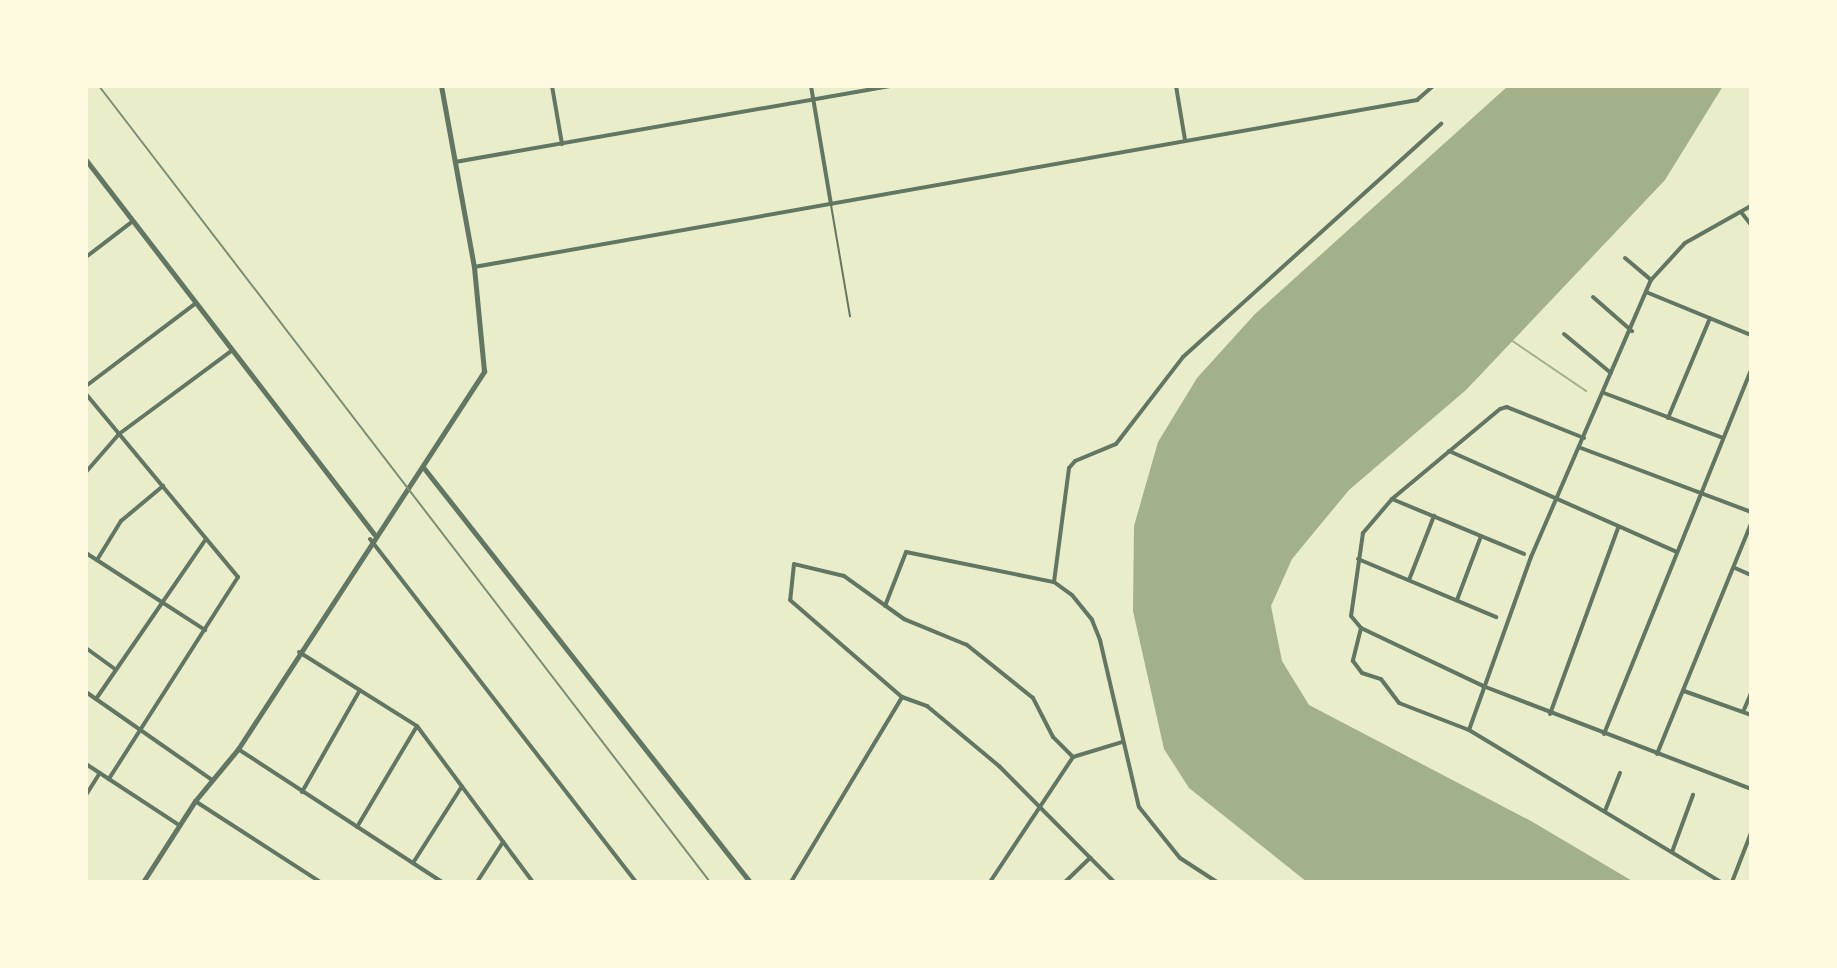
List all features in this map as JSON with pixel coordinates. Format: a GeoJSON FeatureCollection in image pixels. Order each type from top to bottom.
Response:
{"type":"FeatureCollection","features":[{"type":"Feature","properties":{"kind":"street"},"geometry":{"type":"LineString","coordinates":[[143,882],[195,801],[238,749],[372,537],[423,467],[484,371],[474,267],[441,86]]}},
{"type":"Feature","properties":{"kind":"street"},"geometry":{"type":"LineString","coordinates":[[552,86],[562,144]]}},
{"type":"Feature","properties":{"kind":"street"},"geometry":{"type":"LineString","coordinates":[[811,86],[831,204]]}},
{"type":"Feature","properties":{"kind":"street"},"geometry":{"type":"LineString","coordinates":[[455,162],[891,86]]}},
{"type":"Feature","properties":{"kind":"street"},"geometry":{"type":"LineString","coordinates":[[1176,86],[1185,140]]}},
{"type":"Feature","properties":{"kind":"street"},"geometry":{"type":"LineString","coordinates":[[474,267],[1417,100],[1433,86]]}},
{"type":"Feature","properties":{"kind":"street"},"geometry":{"type":"LineString","coordinates":[[1054,582],[1069,468],[1116,444],[1183,357],[1441,124]]}},
{"type":"Feature","properties":{"kind":"street"},"geometry":{"type":"LineString","coordinates":[[86,160],[636,882]]}},
{"type":"Feature","properties":{"kind":"street"},"geometry":{"type":"LineString","coordinates":[[86,173],[92,168]]}},
{"type":"Feature","properties":{"kind":"street"},"geometry":{"type":"LineString","coordinates":[[1469,730],[1483,686],[1556,501],[1632,331],[1651,280],[1685,243],[1751,206]]}},
{"type":"Feature","properties":{"kind":"street"},"geometry":{"type":"LineString","coordinates":[[1741,212],[1751,225]]}},
{"type":"Feature","properties":{"kind":"street"},"geometry":{"type":"LineString","coordinates":[[86,257],[133,221]]}},
{"type":"Feature","properties":{"kind":"street"},"geometry":{"type":"LineString","coordinates":[[1625,258],[1651,280]]}},
{"type":"Feature","properties":{"kind":"street"},"geometry":{"type":"LineString","coordinates":[[1646,292],[1751,335]]}},
{"type":"Feature","properties":{"kind":"street"},"geometry":{"type":"LineString","coordinates":[[1593,297],[1632,331]]}},
{"type":"Feature","properties":{"kind":"street"},"geometry":{"type":"LineString","coordinates":[[86,386],[195,304]]}},
{"type":"Feature","properties":{"kind":"street"},"geometry":{"type":"LineString","coordinates":[[1668,418],[1710,318]]}},
{"type":"Feature","properties":{"kind":"street"},"geometry":{"type":"LineString","coordinates":[[1564,334],[1612,374]]}},
{"type":"Feature","properties":{"kind":"street"},"geometry":{"type":"LineString","coordinates":[[86,472],[119,434],[231,351]]}},
{"type":"Feature","properties":{"kind":"street"},"geometry":{"type":"LineString","coordinates":[[1604,734],[1751,370]]}},
{"type":"Feature","properties":{"kind":"street"},"geometry":{"type":"LineString","coordinates":[[1604,393],[1723,438]]}},
{"type":"Feature","properties":{"kind":"street"},"geometry":{"type":"LineString","coordinates":[[86,394],[238,577],[109,779]]}},
{"type":"Feature","properties":{"kind":"street"},"geometry":{"type":"LineString","coordinates":[[1584,438],[1504,407],[1392,499],[1363,533],[1351,616],[1361,628],[1483,686],[1751,789]]}},
{"type":"Feature","properties":{"kind":"street"},"geometry":{"type":"LineString","coordinates":[[1581,448],[1751,512]]}},
{"type":"Feature","properties":{"kind":"street"},"geometry":{"type":"LineString","coordinates":[[1449,451],[1677,552]]}},
{"type":"Feature","properties":{"kind":"street"},"geometry":{"type":"LineString","coordinates":[[423,467],[750,882]]}},
{"type":"Feature","properties":{"kind":"street"},"geometry":{"type":"LineString","coordinates":[[97,560],[121,521],[163,486]]}},
{"type":"Feature","properties":{"kind":"street"},"geometry":{"type":"LineString","coordinates":[[1392,499],[1524,554]]}},
{"type":"Feature","properties":{"kind":"street"},"geometry":{"type":"LineString","coordinates":[[1409,580],[1434,516]]}},
{"type":"Feature","properties":{"kind":"street"},"geometry":{"type":"LineString","coordinates":[[1657,754],[1751,524]]}},
{"type":"Feature","properties":{"kind":"street"},"geometry":{"type":"LineString","coordinates":[[1550,714],[1619,527]]}},
{"type":"Feature","properties":{"kind":"street"},"geometry":{"type":"LineString","coordinates":[[1457,600],[1481,536]]}},
{"type":"Feature","properties":{"kind":"street"},"geometry":{"type":"LineString","coordinates":[[96,699],[206,538]]}},
{"type":"Feature","properties":{"kind":"street"},"geometry":{"type":"LineString","coordinates":[[885,606],[906,552],[1054,582],[1092,620],[1122,742],[1149,822],[1180,858],[1217,882]]}},
{"type":"Feature","properties":{"kind":"street"},"geometry":{"type":"LineString","coordinates":[[86,553],[205,631]]}},
{"type":"Feature","properties":{"kind":"street"},"geometry":{"type":"LineString","coordinates":[[1358,559],[1496,617]]}},
{"type":"Feature","properties":{"kind":"street"},"geometry":{"type":"LineString","coordinates":[[1073,757],[1021,686],[951,635],[904,619],[844,576],[794,564],[790,600],[902,697],[927,706],[999,766],[1114,882]]}},
{"type":"Feature","properties":{"kind":"street"},"geometry":{"type":"LineString","coordinates":[[1734,568],[1751,575]]}},
{"type":"Feature","properties":{"kind":"street"},"geometry":{"type":"LineString","coordinates":[[1361,628],[1353,658],[1362,673],[1381,679],[1399,703],[1469,730],[1721,882]]}},
{"type":"Feature","properties":{"kind":"street"},"geometry":{"type":"LineString","coordinates":[[86,648],[116,670]]}},
{"type":"Feature","properties":{"kind":"street"},"geometry":{"type":"LineString","coordinates":[[299,652],[417,726],[533,882]]}},
{"type":"Feature","properties":{"kind":"street"},"geometry":{"type":"LineString","coordinates":[[302,792],[360,690]]}},
{"type":"Feature","properties":{"kind":"street"},"geometry":{"type":"LineString","coordinates":[[1684,691],[1751,715]]}},
{"type":"Feature","properties":{"kind":"street"},"geometry":{"type":"LineString","coordinates":[[86,692],[141,727],[214,781]]}},
{"type":"Feature","properties":{"kind":"street"},"geometry":{"type":"LineString","coordinates":[[1743,712],[1751,693]]}},
{"type":"Feature","properties":{"kind":"street"},"geometry":{"type":"LineString","coordinates":[[791,882],[902,697]]}},
{"type":"Feature","properties":{"kind":"street"},"geometry":{"type":"LineString","coordinates":[[357,827],[417,726]]}},
{"type":"Feature","properties":{"kind":"street"},"geometry":{"type":"LineString","coordinates":[[992,881],[1036,806],[1073,757],[1122,742]]}},
{"type":"Feature","properties":{"kind":"street"},"geometry":{"type":"LineString","coordinates":[[238,749],[442,882]]}},
{"type":"Feature","properties":{"kind":"street"},"geometry":{"type":"LineString","coordinates":[[86,764],[179,825]]}},
{"type":"Feature","properties":{"kind":"street"},"geometry":{"type":"LineString","coordinates":[[86,795],[100,773]]}},
{"type":"Feature","properties":{"kind":"street"},"geometry":{"type":"LineString","coordinates":[[1605,811],[1620,773]]}},
{"type":"Feature","properties":{"kind":"street"},"geometry":{"type":"LineString","coordinates":[[413,863],[462,786]]}},
{"type":"Feature","properties":{"kind":"street"},"geometry":{"type":"LineString","coordinates":[[1672,852],[1693,795]]}},
{"type":"Feature","properties":{"kind":"street"},"geometry":{"type":"LineString","coordinates":[[195,801],[320,882]]}},
{"type":"Feature","properties":{"kind":"street"},"geometry":{"type":"LineString","coordinates":[[1732,882],[1751,833]]}},
{"type":"Feature","properties":{"kind":"street"},"geometry":{"type":"LineString","coordinates":[[477,882],[503,842]]}},
{"type":"Feature","properties":{"kind":"street"},"geometry":{"type":"LineString","coordinates":[[1065,882],[1090,858]]}},
{"type":"Feature","properties":{"kind":"lane"},"geometry":{"type":"LineString","coordinates":[[831,204],[850,316]]}},
{"type":"Feature","properties":{"kind":"shaded area"},"geometry":{"type":"Polygon","coordinates":[[[1508,86],[1723,86],[1665,180],[1466,390],[1349,490],[1292,559],[1271,606],[1282,661],[1309,705],[1531,821],[1634,882],[1307,882],[1189,788],[1164,749],[1133,611],[1134,526],[1158,442],[1197,378],[1255,314],[1508,86]]]}},
{"type":"Feature","properties":{"kind":"waterway"},"geometry":{"type":"LineString","coordinates":[[1511,340],[1586,391]]}},
{"type":"Feature","properties":{"kind":"railway"},"geometry":{"type":"LineString","coordinates":[[99,86],[710,882]]}}]}
